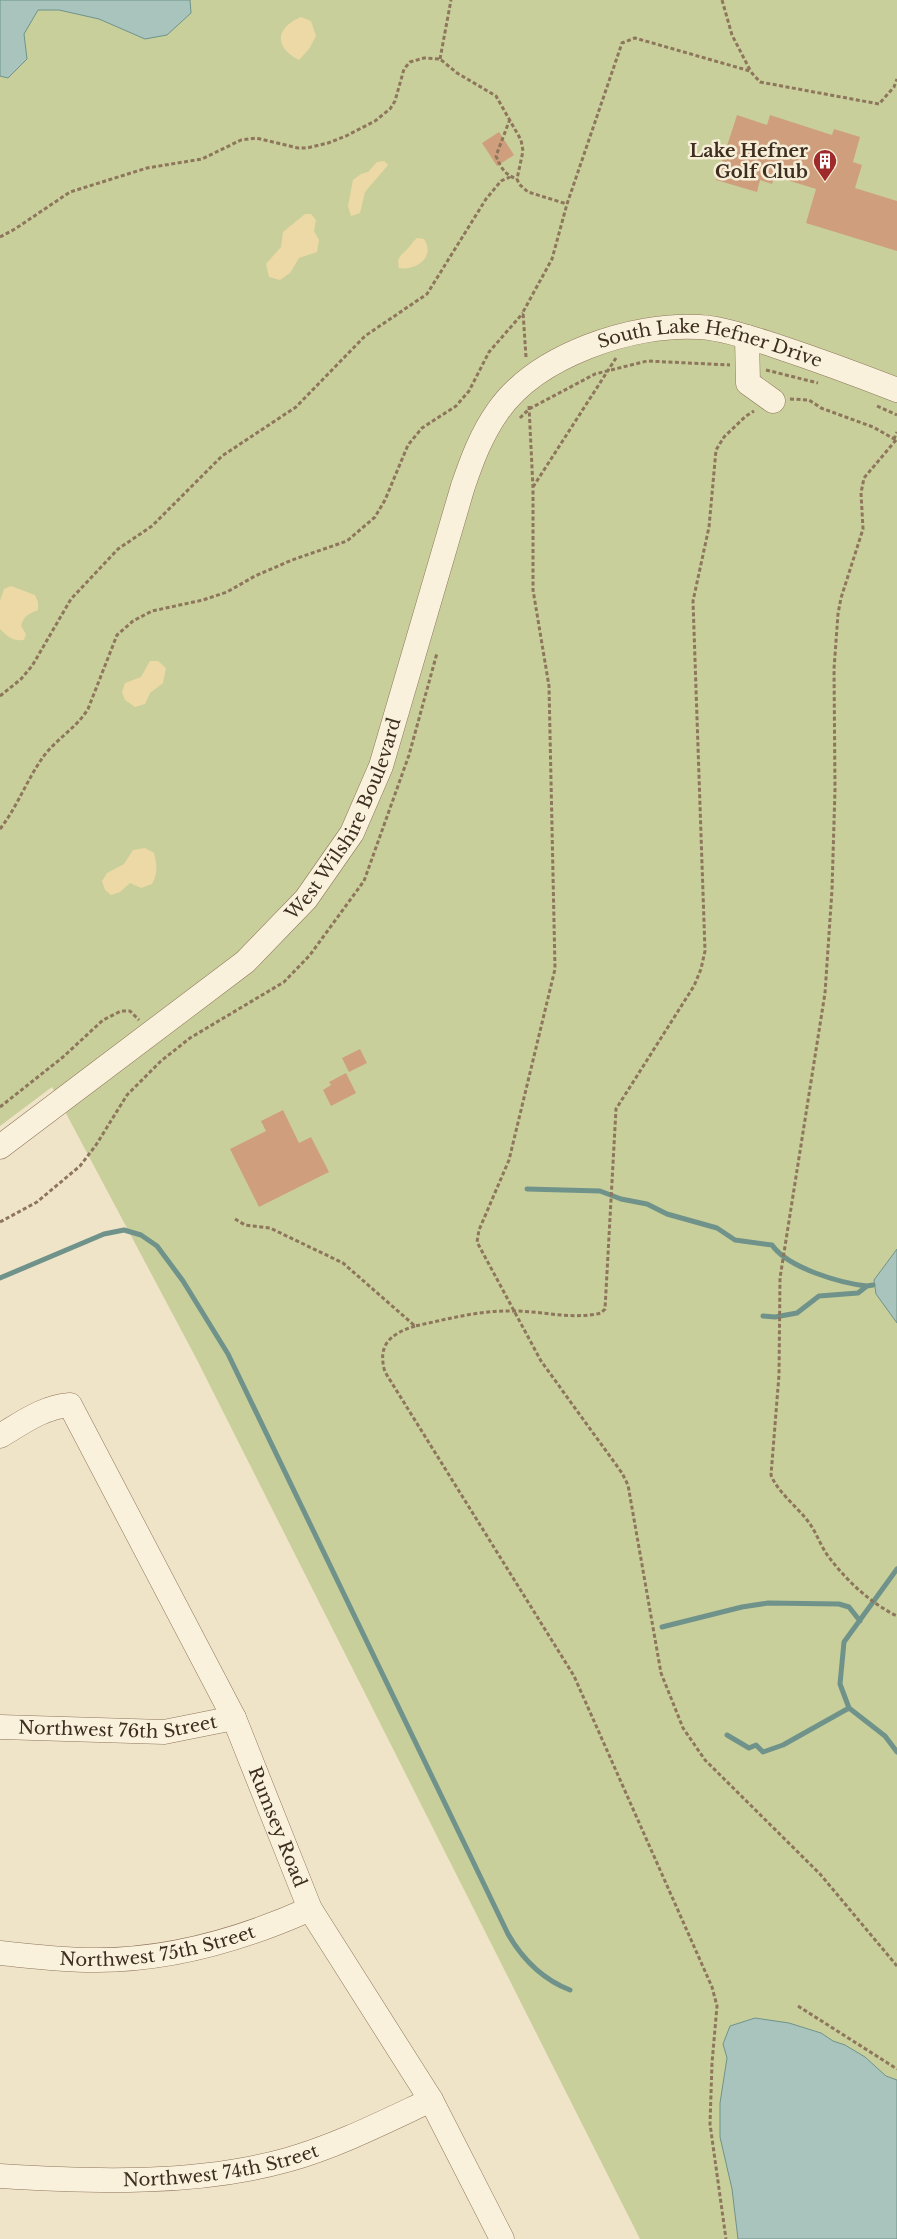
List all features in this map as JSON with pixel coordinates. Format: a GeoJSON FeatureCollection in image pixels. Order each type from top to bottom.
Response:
{"type":"FeatureCollection","features":[{"type":"Feature","properties":{"kind":"street","name":"South Lake Hefner Drive"},"geometry":{"type":"LineString","coordinates":[[527,379],[580,349],[636,331],[700,326],[747,337],[834,365],[897,390]]}},
{"type":"Feature","properties":{"kind":"street"},"geometry":{"type":"LineString","coordinates":[[747,337],[748,383],[773,401]]}},
{"type":"Feature","properties":{"kind":"street","name":"West Wilshire Boulevard"},"geometry":{"type":"LineString","coordinates":[[0,1147],[245,962],[306,899],[352,834],[381,766],[463,486],[478,443],[499,410],[527,379]]}},
{"type":"Feature","properties":{"kind":"street","name":"Rumsey Road"},"geometry":{"type":"LineString","coordinates":[[0,1436],[39,1413],[56,1406],[70,1405],[234,1718],[310,1909],[431,2100],[502,2239]]}},
{"type":"Feature","properties":{"kind":"street","name":"Northwest 76th Street"},"geometry":{"type":"LineString","coordinates":[[0,1727],[164,1732],[234,1718]]}},
{"type":"Feature","properties":{"kind":"street","name":"Northwest 75th Street"},"geometry":{"type":"LineString","coordinates":[[0,1953],[93,1960],[185,1950],[250,1932],[310,1909]]}},
{"type":"Feature","properties":{"kind":"street","name":"Northwest 74th Street"},"geometry":{"type":"LineString","coordinates":[[0,2176],[101,2180],[170,2178],[230,2171],[287,2160],[329,2146],[431,2100]]}},
{"type":"Feature","properties":{"kind":"path"},"geometry":{"type":"LineString","coordinates":[[440,59],[451,0]]}},
{"type":"Feature","properties":{"kind":"path"},"geometry":{"type":"LineString","coordinates":[[722,0],[732,35],[750,71],[760,82],[879,104],[896,88],[897,78]]}},
{"type":"Feature","properties":{"kind":"path"},"geometry":{"type":"LineString","coordinates":[[0,829],[13,812],[42,758],[82,719],[88,709],[117,635],[132,621],[152,611],[203,600],[227,592],[255,576],[292,560],[347,541],[375,517],[385,500],[408,445],[422,428],[456,406],[469,390],[489,352],[523,312],[552,259],[567,204],[622,44],[635,38],[750,71]]}},
{"type":"Feature","properties":{"kind":"path"},"geometry":{"type":"LineString","coordinates":[[0,237],[70,192],[147,168],[202,159],[248,138],[266,139],[298,148],[315,147],[328,143],[375,121],[390,109],[395,100],[404,69],[410,62],[424,58],[440,59],[458,73],[491,91],[510,118],[522,146],[517,179],[519,184],[528,192],[567,204]]}},
{"type":"Feature","properties":{"kind":"path"},"geometry":{"type":"LineString","coordinates":[[510,118],[496,156],[502,170],[510,177],[517,179]]}},
{"type":"Feature","properties":{"kind":"path"},"geometry":{"type":"LineString","coordinates":[[0,696],[21,679],[32,666],[71,599],[118,549],[152,526],[222,456],[296,406],[365,336],[427,294],[490,194],[501,181],[510,177]]}},
{"type":"Feature","properties":{"kind":"path"},"geometry":{"type":"LineString","coordinates":[[523,312],[533,488],[533,590],[549,686],[556,969],[509,1160],[479,1230],[478,1242],[481,1252],[541,1361],[622,1473],[628,1485],[661,1672],[683,1728],[705,1760],[820,1874],[897,1966]]}},
{"type":"Feature","properties":{"kind":"path"},"geometry":{"type":"LineString","coordinates":[[533,488],[618,355]]}},
{"type":"Feature","properties":{"kind":"path"},"geometry":{"type":"LineString","coordinates":[[517,422],[529,409],[595,374],[647,361],[747,366],[826,386]]}},
{"type":"Feature","properties":{"kind":"path"},"geometry":{"type":"LineString","coordinates":[[726,2239],[710,2124],[712,2063],[717,2006],[712,1987],[574,1676],[385,1372],[382,1361],[383,1350],[393,1335],[415,1326],[483,1312],[514,1310],[581,1316],[601,1314],[605,1309],[616,1109],[694,986],[701,969],[705,950],[694,601],[709,527],[716,450],[724,437],[746,416],[773,401],[809,400],[821,408],[873,427],[897,440]]}},
{"type":"Feature","properties":{"kind":"path"},"geometry":{"type":"LineString","coordinates":[[874,404],[897,415]]}},
{"type":"Feature","properties":{"kind":"path"},"geometry":{"type":"LineString","coordinates":[[897,432],[894,439],[897,440]]}},
{"type":"Feature","properties":{"kind":"path"},"geometry":{"type":"LineString","coordinates":[[897,440],[864,478],[861,493],[863,529],[841,598],[838,614],[834,669],[835,789],[832,890],[825,993],[780,1278],[778,1375],[771,1475],[774,1484],[808,1522],[828,1556],[866,1596],[882,1609],[897,1616]]}},
{"type":"Feature","properties":{"kind":"path"},"geometry":{"type":"LineString","coordinates":[[0,1222],[37,1202],[80,1166],[96,1145],[127,1095],[154,1067],[190,1038],[284,982],[310,954],[364,881],[409,755],[438,650]]}},
{"type":"Feature","properties":{"kind":"path"},"geometry":{"type":"LineString","coordinates":[[0,1107],[63,1058],[103,1020],[121,1011],[130,1011],[136,1016],[148,1037]]}},
{"type":"Feature","properties":{"kind":"path"},"geometry":{"type":"LineString","coordinates":[[235,1219],[245,1225],[270,1228],[343,1263],[415,1326]]}},
{"type":"Feature","properties":{"kind":"path"},"geometry":{"type":"LineString","coordinates":[[798,2006],[897,2070]]}},
{"type":"Feature","properties":{"kind":"green space"},"geometry":{"type":"Polygon","coordinates":[[[0,0],[897,0],[897,2239],[640,2239],[196,1358],[52,1087],[0,1126],[0,0]]]}},
{"type":"Feature","properties":{"kind":"sand"},"geometry":{"type":"Polygon","coordinates":[[[301,17],[311,21],[316,36],[309,49],[299,60],[285,49],[281,38],[282,32],[286,27],[292,21],[301,17]]]}},
{"type":"Feature","properties":{"kind":"sand"},"geometry":{"type":"Polygon","coordinates":[[[384,161],[388,165],[365,192],[360,213],[351,216],[348,206],[353,180],[361,174],[368,172],[377,162],[384,161]]]}},
{"type":"Feature","properties":{"kind":"sand"},"geometry":{"type":"Polygon","coordinates":[[[305,214],[311,214],[316,220],[314,231],[319,240],[317,252],[299,258],[290,273],[280,280],[269,277],[266,264],[281,247],[283,232],[305,214]]]}},
{"type":"Feature","properties":{"kind":"sand"},"geometry":{"type":"Polygon","coordinates":[[[417,238],[424,239],[428,252],[426,257],[418,265],[399,268],[400,256],[417,238]]]}},
{"type":"Feature","properties":{"kind":"sand"},"geometry":{"type":"Polygon","coordinates":[[[11,586],[35,595],[38,602],[38,610],[27,616],[22,623],[21,626],[26,634],[24,640],[10,638],[0,629],[0,601],[4,589],[11,586]]]}},
{"type":"Feature","properties":{"kind":"sand"},"geometry":{"type":"Polygon","coordinates":[[[150,661],[158,661],[166,668],[163,683],[150,693],[145,704],[135,707],[125,700],[122,692],[125,683],[141,677],[150,661]]]}},
{"type":"Feature","properties":{"kind":"sand"},"geometry":{"type":"Polygon","coordinates":[[[145,848],[154,853],[155,857],[156,873],[152,884],[141,888],[130,883],[120,892],[111,895],[105,890],[102,881],[107,873],[124,864],[133,850],[145,848]]]}},
{"type":"Feature","properties":{"kind":"water"},"geometry":{"type":"Polygon","coordinates":[[[0,0],[190,0],[191,13],[167,35],[145,39],[99,19],[59,10],[38,10],[24,34],[27,59],[8,78],[0,76],[0,0]]]}},
{"type":"Feature","properties":{"kind":"water"},"geometry":{"type":"Polygon","coordinates":[[[897,1249],[897,1323],[876,1294],[874,1280],[897,1249]]]}},
{"type":"Feature","properties":{"kind":"water"},"geometry":{"type":"Polygon","coordinates":[[[755,2018],[789,2023],[821,2033],[865,2057],[886,2076],[897,2080],[897,2239],[738,2239],[732,2189],[720,2137],[720,2103],[727,2058],[723,2044],[730,2026],[755,2018]]]}},
{"type":"Feature","properties":{"kind":"building","name":"Lake Hefner Golf Club"},"geometry":{"type":"Polygon","coordinates":[[[737,115],[767,125],[770,115],[832,135],[834,129],[860,137],[853,162],[862,165],[855,188],[897,201],[897,251],[806,223],[816,189],[774,176],[772,184],[760,180],[757,192],[716,180],[737,115]]]}},
{"type":"Feature","properties":{"kind":"building"},"geometry":{"type":"Polygon","coordinates":[[[499,132],[514,155],[497,166],[482,143],[499,132]]]}},
{"type":"Feature","properties":{"kind":"building"},"geometry":{"type":"Polygon","coordinates":[[[360,1049],[367,1063],[349,1072],[342,1058],[360,1049]]]}},
{"type":"Feature","properties":{"kind":"building"},"geometry":{"type":"Polygon","coordinates":[[[346,1073],[356,1093],[331,1106],[323,1090],[331,1085],[329,1082],[346,1073]]]}},
{"type":"Feature","properties":{"kind":"building"},"geometry":{"type":"Polygon","coordinates":[[[283,1110],[299,1143],[311,1137],[329,1172],[259,1207],[230,1149],[266,1131],[261,1121],[283,1110]]]}},
{"type":"Feature","properties":{"kind":"waterway"},"geometry":{"type":"LineString","coordinates":[[527,1189],[600,1191],[621,1199],[647,1204],[667,1214],[717,1228],[735,1240],[772,1245],[790,1261],[815,1273],[843,1282],[867,1286]]}},
{"type":"Feature","properties":{"kind":"waterway"},"geometry":{"type":"LineString","coordinates":[[0,1278],[104,1234],[124,1230],[141,1235],[157,1246],[183,1281],[228,1354],[508,1934],[534,1968],[560,1986],[570,1990]]}},
{"type":"Feature","properties":{"kind":"waterway"},"geometry":{"type":"LineString","coordinates":[[763,1316],[775,1317],[797,1313],[819,1296],[858,1293],[867,1286],[873,1285]]}},
{"type":"Feature","properties":{"kind":"waterway"},"geometry":{"type":"LineString","coordinates":[[897,1569],[844,1642],[840,1684],[849,1708],[885,1736],[897,1752]]}},
{"type":"Feature","properties":{"kind":"waterway"},"geometry":{"type":"LineString","coordinates":[[662,1627],[742,1607],[768,1603],[839,1604],[849,1607],[860,1621]]}},
{"type":"Feature","properties":{"kind":"waterway"},"geometry":{"type":"LineString","coordinates":[[727,1735],[749,1748],[756,1745],[763,1752],[783,1745],[849,1708]]}},
{"type":"Feature","properties":{"kind":"place","name":"Lake Hefner Golf Club"},"geometry":{"type":"Point","coordinates":[825,182]}}]}
